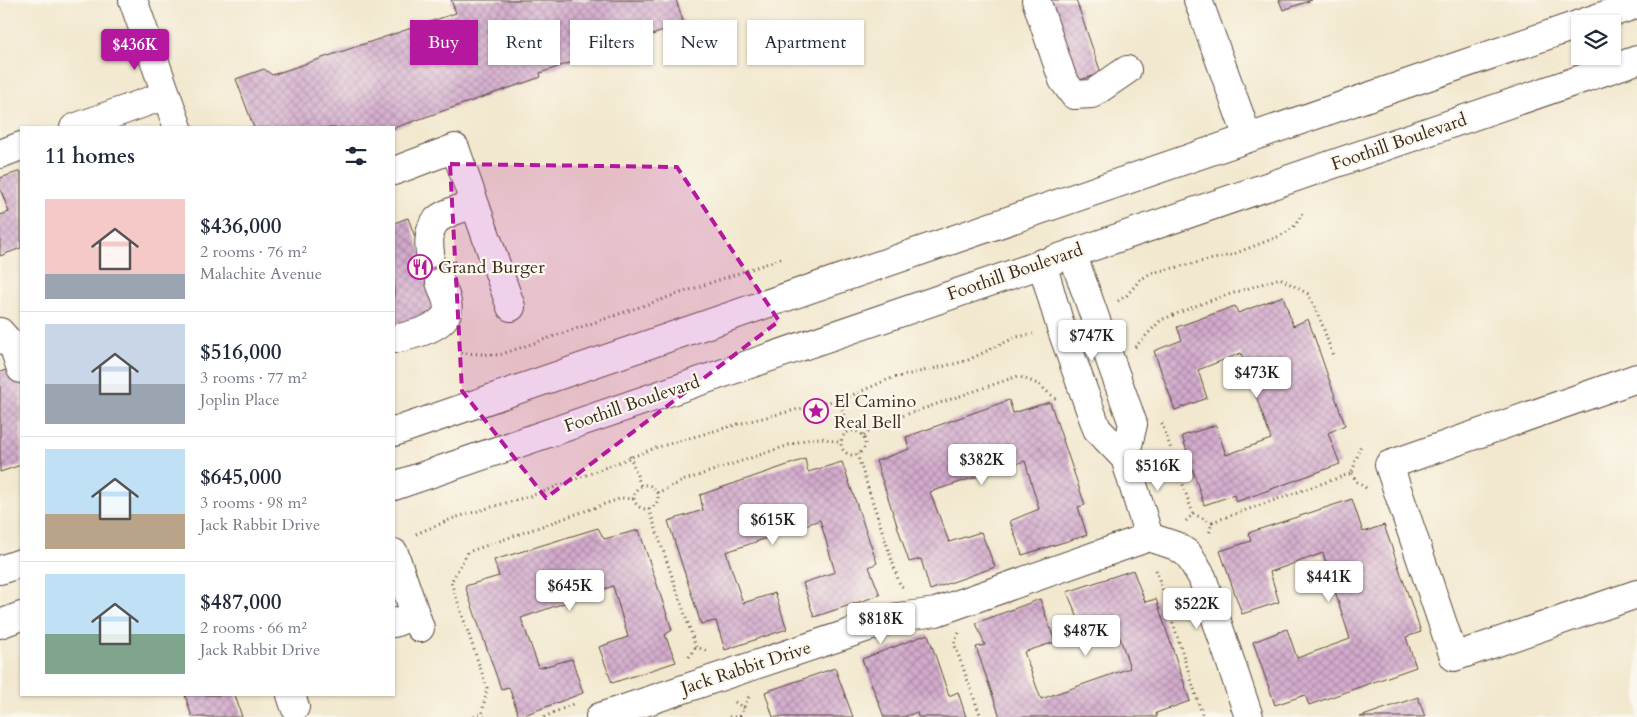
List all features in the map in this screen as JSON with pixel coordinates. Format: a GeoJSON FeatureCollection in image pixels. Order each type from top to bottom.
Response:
{"type":"FeatureCollection","features":[{"type":"Feature","properties":{"kind":"main road"},"geometry":{"type":"LineString","coordinates":[[132,0],[177,126]]}},
{"type":"Feature","properties":{"kind":"main road"},"geometry":{"type":"LineString","coordinates":[[1036,0],[1063,80],[1074,95],[1092,94],[1127,70]]}},
{"type":"Feature","properties":{"kind":"main road"},"geometry":{"type":"LineString","coordinates":[[1198,0],[1248,138]]}},
{"type":"Feature","properties":{"kind":"main road"},"geometry":{"type":"LineString","coordinates":[[1606,15],[1637,4]]}},
{"type":"Feature","properties":{"kind":"main road"},"geometry":{"type":"LineString","coordinates":[[395,432],[1571,27]]}},
{"type":"Feature","properties":{"kind":"main road","name":"Foothill Boulevard"},"geometry":{"type":"LineString","coordinates":[[395,486],[1637,60]]}},
{"type":"Feature","properties":{"kind":"main road"},"geometry":{"type":"LineString","coordinates":[[80,126],[166,95]]}},
{"type":"Feature","properties":{"kind":"main road"},"geometry":{"type":"LineString","coordinates":[[0,154],[20,146]]}},
{"type":"Feature","properties":{"kind":"main road"},"geometry":{"type":"LineString","coordinates":[[395,171],[455,148],[510,307]]}},
{"type":"Feature","properties":{"kind":"main road"},"geometry":{"type":"LineString","coordinates":[[430,253],[428,237],[431,226],[447,214],[474,204]]}},
{"type":"Feature","properties":{"kind":"main road"},"geometry":{"type":"LineString","coordinates":[[1072,253],[1133,424],[1125,458]]}},
{"type":"Feature","properties":{"kind":"main road"},"geometry":{"type":"LineString","coordinates":[[1042,263],[1060,325],[1097,428],[1125,458],[1149,537],[1176,546],[1188,554],[1202,577],[1249,717]]}},
{"type":"Feature","properties":{"kind":"main road"},"geometry":{"type":"LineString","coordinates":[[395,338],[435,326],[443,319],[448,312],[440,282]]}},
{"type":"Feature","properties":{"kind":"main road"},"geometry":{"type":"LineString","coordinates":[[0,332],[14,348],[20,366]]}},
{"type":"Feature","properties":{"kind":"main road"},"geometry":{"type":"LineString","coordinates":[[1082,387],[1116,376]]}},
{"type":"Feature","properties":{"kind":"main road"},"geometry":{"type":"LineString","coordinates":[[1637,378],[1389,465],[1454,657],[1637,594]]}},
{"type":"Feature","properties":{"kind":"main road","name":"Jack Rabbit Drive"},"geometry":{"type":"LineString","coordinates":[[600,717],[898,618],[936,612],[1149,537]]}},
{"type":"Feature","properties":{"kind":"main road"},"geometry":{"type":"LineString","coordinates":[[0,570],[20,563]]}},
{"type":"Feature","properties":{"kind":"main road"},"geometry":{"type":"LineString","coordinates":[[397,574],[410,622]]}},
{"type":"Feature","properties":{"kind":"main road"},"geometry":{"type":"LineString","coordinates":[[0,624],[20,616]]}},
{"type":"Feature","properties":{"kind":"path"},"geometry":{"type":"LineString","coordinates":[[1092,313],[1112,305],[1127,295],[1140,280],[1151,273],[1215,259],[1280,236],[1293,228],[1303,213]]}},
{"type":"Feature","properties":{"kind":"path"},"geometry":{"type":"LineString","coordinates":[[461,353],[498,355],[783,258]]}},
{"type":"Feature","properties":{"kind":"path"},"geometry":{"type":"LineString","coordinates":[[1135,347],[1161,320],[1203,303],[1280,278],[1308,294],[1322,324],[1333,356]]}},
{"type":"Feature","properties":{"kind":"path"},"geometry":{"type":"LineString","coordinates":[[416,534],[454,518],[540,493],[630,456],[742,423],[839,400],[889,379],[966,361],[1016,337],[1040,333],[1060,325]]}},
{"type":"Feature","properties":{"kind":"path"},"geometry":{"type":"LineString","coordinates":[[1130,342],[1135,347],[1137,356]]}},
{"type":"Feature","properties":{"kind":"path"},"geometry":{"type":"LineString","coordinates":[[864,436],[876,425],[1018,376],[1038,384],[1056,400],[1059,408]]}},
{"type":"Feature","properties":{"kind":"path"},"geometry":{"type":"LineString","coordinates":[[839,400],[850,431]]}},
{"type":"Feature","properties":{"kind":"path"},"geometry":{"type":"LineString","coordinates":[[1160,418],[1193,514],[1183,524],[1149,537],[1158,580],[1202,717]]}},
{"type":"Feature","properties":{"kind":"path"},"geometry":{"type":"LineString","coordinates":[[841,443],[843,436],[850,431],[857,431],[864,436],[865,444],[857,454]]}},
{"type":"Feature","properties":{"kind":"path"},"geometry":{"type":"LineString","coordinates":[[657,493],[685,480],[807,439],[822,438],[841,443],[847,452],[857,454]]}},
{"type":"Feature","properties":{"kind":"path"},"geometry":{"type":"LineString","coordinates":[[1212,522],[1352,473],[1362,444]]}},
{"type":"Feature","properties":{"kind":"path"},"geometry":{"type":"LineString","coordinates":[[857,454],[900,585],[906,590]]}},
{"type":"Feature","properties":{"kind":"path"},"geometry":{"type":"LineString","coordinates":[[630,456],[641,486]]}},
{"type":"Feature","properties":{"kind":"path"},"geometry":{"type":"LineString","coordinates":[[641,486],[652,486],[657,493],[658,501],[649,509],[637,506],[634,499],[635,491],[641,486]]}},
{"type":"Feature","properties":{"kind":"path"},"geometry":{"type":"LineString","coordinates":[[474,717],[483,716],[487,688],[451,582],[468,552],[622,498],[634,499]]}},
{"type":"Feature","properties":{"kind":"path"},"geometry":{"type":"LineString","coordinates":[[649,509],[696,647],[705,649],[713,656]]}},
{"type":"Feature","properties":{"kind":"path"},"geometry":{"type":"LineString","coordinates":[[894,592],[900,585]]}},
{"type":"Feature","properties":{"kind":"path"},"geometry":{"type":"LineString","coordinates":[[963,626],[954,643],[980,717]]}},
{"type":"Feature","properties":{"kind":"path"},"geometry":{"type":"LineString","coordinates":[[729,717],[741,717]]}},
{"type":"Feature","properties":{"kind":"highlighted area"},"geometry":{"type":"Polygon","coordinates":[[[450,164],[677,167],[779,321],[546,498],[462,391],[450,164]]]}},
{"type":"Feature","properties":{"kind":"building"},"geometry":{"type":"Polygon","coordinates":[[[451,0],[676,0],[683,20],[663,20],[663,31],[653,35],[653,20],[570,20],[570,63],[540,73],[541,77],[395,128],[395,126],[253,126],[236,79],[264,69],[272,75],[410,28],[410,65],[478,65],[478,20],[435,20],[456,13],[451,0]]]}},
{"type":"Feature","properties":{"kind":"building"},"geometry":{"type":"Polygon","coordinates":[[[1043,0],[1076,0],[1101,73],[1071,83],[1043,0]]]}},
{"type":"Feature","properties":{"kind":"building"},"geometry":{"type":"Polygon","coordinates":[[[1279,0],[1312,0],[1283,10],[1279,0]]]}},
{"type":"Feature","properties":{"kind":"building"},"geometry":{"type":"Polygon","coordinates":[[[20,171],[20,248],[0,256],[0,215],[9,212],[0,188],[0,178],[20,171]]]}},
{"type":"Feature","properties":{"kind":"building","name":"Grand Burger"},"geometry":{"type":"Polygon","coordinates":[[[408,218],[422,256],[440,250],[450,278],[439,315],[395,331],[395,223],[408,218]]]}},
{"type":"Feature","properties":{"kind":"building"},"geometry":{"type":"Polygon","coordinates":[[[1283,296],[1293,326],[1308,319],[1345,425],[1328,433],[1340,464],[1236,502],[1234,495],[1204,505],[1182,436],[1216,425],[1226,455],[1271,439],[1241,353],[1198,370],[1207,398],[1175,410],[1154,351],[1182,340],[1177,327],[1235,306],[1238,313],[1283,296]]]}},
{"type":"Feature","properties":{"kind":"building"},"geometry":{"type":"Polygon","coordinates":[[[15,367],[20,382],[20,465],[0,472],[0,372],[15,367]]]}},
{"type":"Feature","properties":{"kind":"building"},"geometry":{"type":"Polygon","coordinates":[[[1009,400],[1013,413],[1050,402],[1085,505],[1078,507],[1087,535],[1022,555],[1010,521],[1039,509],[1025,461],[930,492],[949,542],[981,532],[995,567],[930,590],[921,559],[909,562],[876,461],[909,449],[906,437],[1009,400]]]}},
{"type":"Feature","properties":{"kind":"building"},"geometry":{"type":"Polygon","coordinates":[[[805,459],[808,472],[842,462],[877,563],[869,567],[880,595],[814,617],[803,583],[835,572],[820,520],[726,552],[743,603],[775,593],[787,629],[725,650],[716,621],[701,624],[668,521],[703,510],[700,495],[805,459]]]}},
{"type":"Feature","properties":{"kind":"building"},"geometry":{"type":"Polygon","coordinates":[[[1352,499],[1363,532],[1384,525],[1421,632],[1406,637],[1416,667],[1309,705],[1305,695],[1275,705],[1253,642],[1287,629],[1297,658],[1350,639],[1323,553],[1270,572],[1279,602],[1242,614],[1220,551],[1251,541],[1248,533],[1352,499]]]}},
{"type":"Feature","properties":{"kind":"building"},"geometry":{"type":"Polygon","coordinates":[[[598,528],[604,539],[639,530],[672,630],[665,635],[676,662],[612,683],[599,647],[628,637],[613,586],[521,618],[539,668],[572,659],[583,693],[519,717],[509,687],[501,689],[465,586],[499,576],[494,560],[598,528]]]}},
{"type":"Feature","properties":{"kind":"building"},"geometry":{"type":"Polygon","coordinates":[[[1133,570],[1145,602],[1156,599],[1190,701],[1156,713],[1157,717],[1000,717],[976,647],[985,645],[976,623],[1040,599],[1055,642],[1024,652],[1041,699],[1130,668],[1114,620],[1083,630],[1067,592],[1133,570]]]}},
{"type":"Feature","properties":{"kind":"building"},"geometry":{"type":"Polygon","coordinates":[[[928,634],[949,696],[958,692],[966,717],[918,717],[917,712],[904,717],[884,717],[862,659],[928,634]]]}},
{"type":"Feature","properties":{"kind":"building"},"geometry":{"type":"Polygon","coordinates":[[[835,668],[853,717],[773,717],[765,692],[835,668]]]}},
{"type":"Feature","properties":{"kind":"building"},"geometry":{"type":"Polygon","coordinates":[[[185,696],[235,696],[242,717],[192,717],[185,696]]]}},
{"type":"Feature","properties":{"kind":"building"},"geometry":{"type":"Polygon","coordinates":[[[1418,697],[1425,717],[1360,717],[1418,697]]]}},
{"type":"Feature","properties":{"kind":"place","name":"Grand Burger"},"geometry":{"type":"Point","coordinates":[420,267]}},
{"type":"Feature","properties":{"kind":"place","name":"El Camino Real Bell"},"geometry":{"type":"Point","coordinates":[816,411]}}]}
